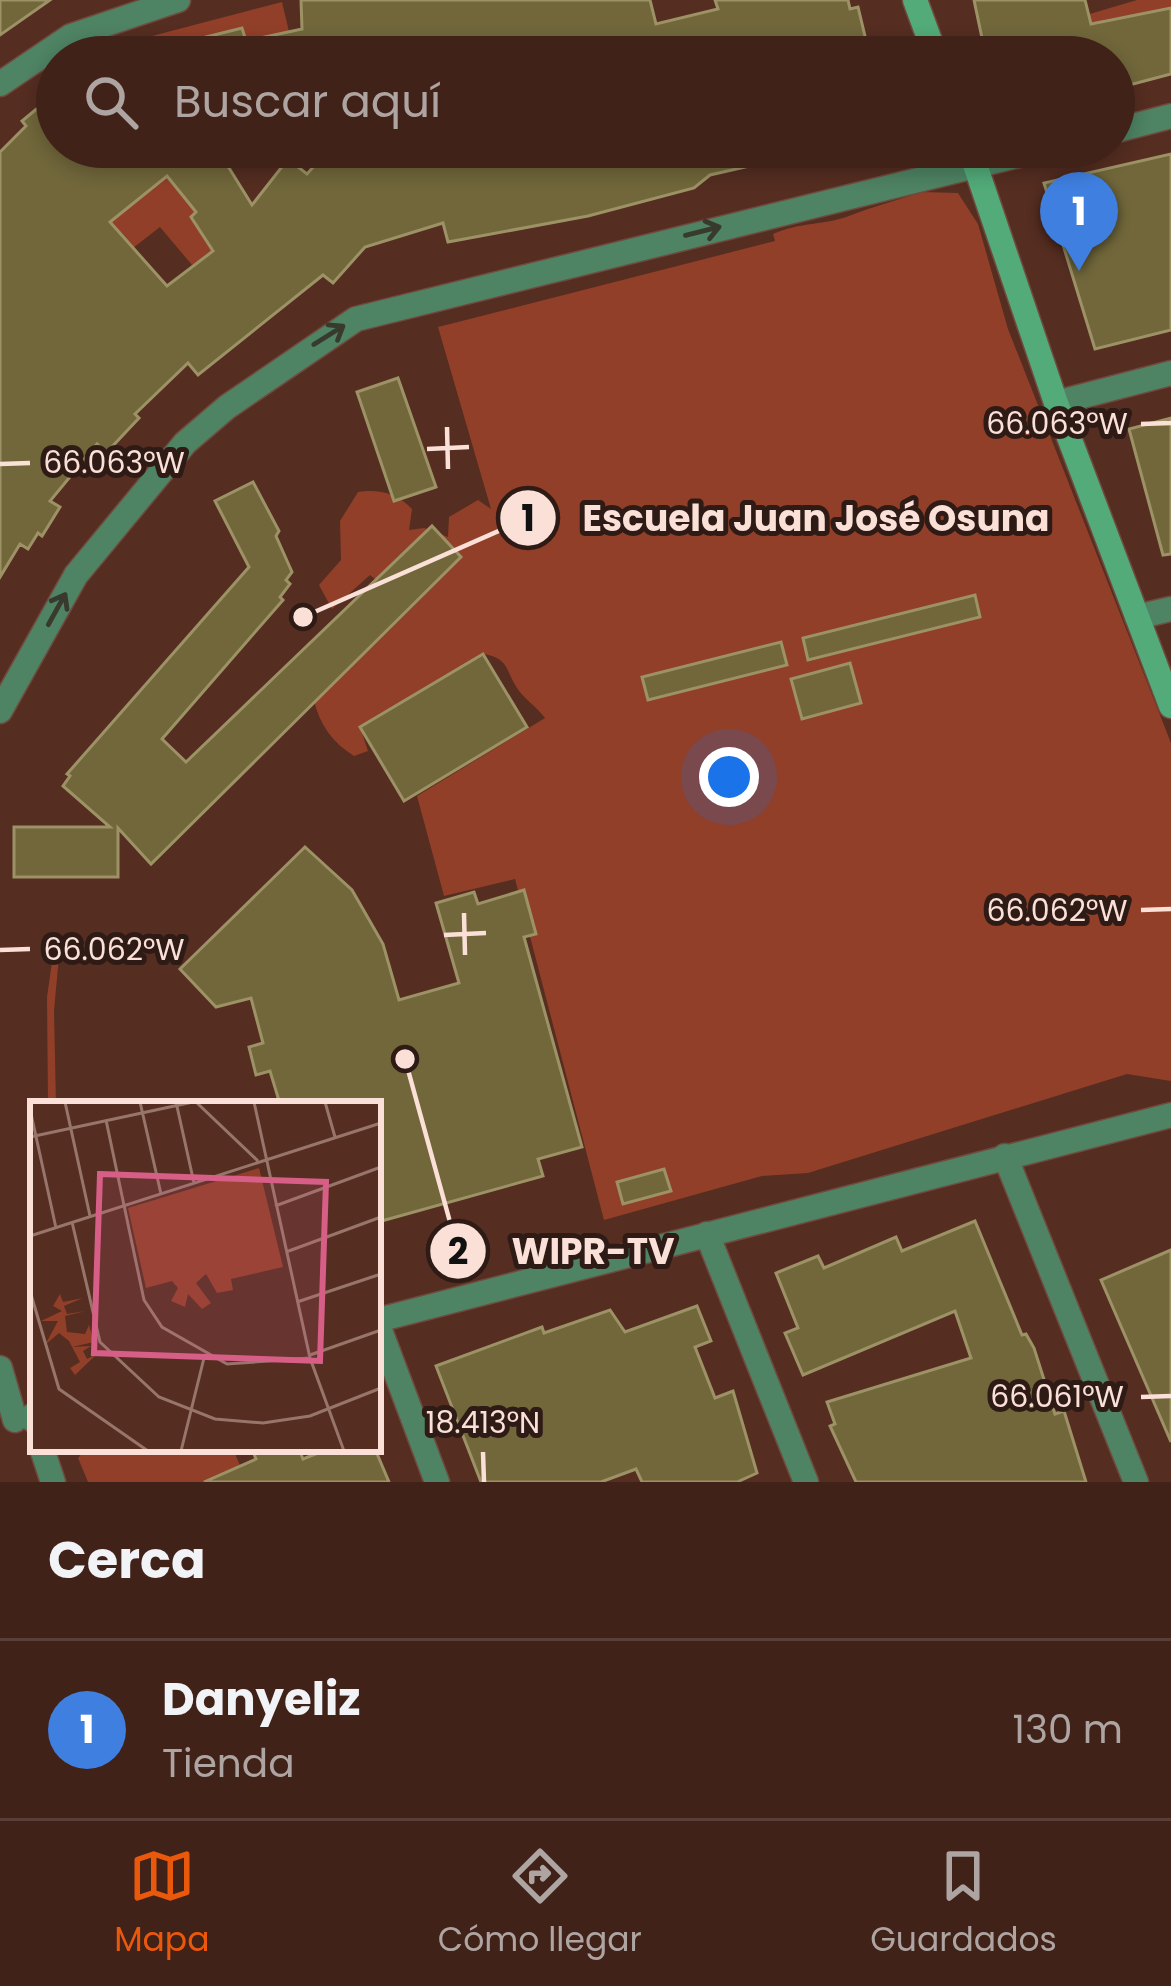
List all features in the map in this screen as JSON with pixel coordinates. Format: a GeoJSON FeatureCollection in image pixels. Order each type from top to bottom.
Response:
{"type":"FeatureCollection","features":[{"type":"Feature","properties":{"kind":"street"},"geometry":{"type":"LineString","coordinates":[[71,36],[178,0]]}},
{"type":"Feature","properties":{"kind":"street"},"geometry":{"type":"LineString","coordinates":[[916,0],[929,36]]}},
{"type":"Feature","properties":{"kind":"street"},"geometry":{"type":"LineString","coordinates":[[0,84],[36,60]]}},
{"type":"Feature","properties":{"kind":"street"},"geometry":{"type":"LineString","coordinates":[[1135,125],[1171,116]]}},
{"type":"Feature","properties":{"kind":"street"},"geometry":{"type":"LineString","coordinates":[[0,711],[76,575],[131,503],[199,431],[328,335],[406,304],[926,168]]}},
{"type":"Feature","properties":{"kind":"street"},"geometry":{"type":"LineString","coordinates":[[976,168],[1056,403],[1171,706]]}},
{"type":"Feature","properties":{"kind":"street"},"geometry":{"type":"LineString","coordinates":[[1056,403],[1171,373]]}},
{"type":"Feature","properties":{"kind":"street"},"geometry":{"type":"LineString","coordinates":[[1137,617],[1171,609]]}},
{"type":"Feature","properties":{"kind":"street"},"geometry":{"type":"LineString","coordinates":[[381,1322],[1171,1115]]}},
{"type":"Feature","properties":{"kind":"street"},"geometry":{"type":"LineString","coordinates":[[1005,1156],[1136,1482]]}},
{"type":"Feature","properties":{"kind":"street"},"geometry":{"type":"LineString","coordinates":[[707,1234],[806,1482]]}},
{"type":"Feature","properties":{"kind":"street"},"geometry":{"type":"LineString","coordinates":[[381,1331],[437,1482]]}},
{"type":"Feature","properties":{"kind":"street"},"geometry":{"type":"LineString","coordinates":[[0,1368],[23,1419]]}},
{"type":"Feature","properties":{"kind":"street"},"geometry":{"type":"LineString","coordinates":[[43,1452],[53,1482]]}},
{"type":"Feature","properties":{"kind":"shaded area"},"geometry":{"type":"Polygon","coordinates":[[[1137,0],[1171,0],[1171,8],[1103,20],[1107,36],[1076,18],[1137,0]]]}},
{"type":"Feature","properties":{"kind":"shaded area"},"geometry":{"type":"Polygon","coordinates":[[[282,2],[290,36],[152,36],[282,2]]]}},
{"type":"Feature","properties":{"kind":"shaded area"},"geometry":{"type":"Polygon","coordinates":[[[154,168],[162,168],[196,212],[191,217],[213,251],[192,265],[160,227],[133,248],[107,223],[159,182],[154,168]]]}},
{"type":"Feature","properties":{"kind":"shaded area"},"geometry":{"type":"Polygon","coordinates":[[[921,192],[958,193],[978,224],[1008,329],[1171,743],[1171,1081],[1127,1074],[808,1173],[762,1176],[604,1220],[515,879],[444,896],[417,796],[545,718],[520,692],[502,662],[484,654],[360,727],[368,751],[354,756],[328,732],[314,700],[408,606],[370,575],[332,609],[319,585],[341,560],[340,521],[358,492],[394,496],[412,509],[409,530],[424,528],[448,537],[449,517],[478,500],[491,509],[438,327],[775,241],[773,234],[783,230],[840,219],[921,192]]]}},
{"type":"Feature","properties":{"kind":"shaded area"},"geometry":{"type":"Polygon","coordinates":[[[55,941],[60,945],[54,1011],[56,1101],[48,1101],[47,997],[55,941]]]}},
{"type":"Feature","properties":{"kind":"shaded area"},"geometry":{"type":"Polygon","coordinates":[[[83,1452],[234,1452],[247,1482],[88,1482],[78,1458],[83,1452]]]}},
{"type":"Feature","properties":{"kind":"building"},"geometry":{"type":"Polygon","coordinates":[[[0,0],[50,0],[0,35],[0,0]]]}},
{"type":"Feature","properties":{"kind":"building"},"geometry":{"type":"Polygon","coordinates":[[[301,0],[650,0],[656,24],[718,9],[715,0],[848,0],[850,9],[858,7],[865,36],[269,36],[302,29],[301,0]]]}},
{"type":"Feature","properties":{"kind":"building"},"geometry":{"type":"Polygon","coordinates":[[[974,0],[1085,0],[1091,24],[1171,8],[1171,74],[1135,83],[1135,36],[982,36],[974,0]]]}},
{"type":"Feature","properties":{"kind":"building"},"geometry":{"type":"Polygon","coordinates":[[[242,28],[244,36],[210,36],[242,28]]]}},
{"type":"Feature","properties":{"kind":"building"},"geometry":{"type":"Polygon","coordinates":[[[36,109],[36,168],[229,168],[252,205],[281,168],[299,168],[307,174],[312,168],[741,168],[710,175],[694,188],[588,216],[448,242],[443,223],[365,247],[333,283],[323,275],[198,375],[188,363],[135,414],[139,418],[106,453],[97,444],[50,501],[60,507],[42,536],[38,533],[28,549],[20,544],[0,577],[0,152],[26,126],[22,121],[36,109]],[[167,176],[110,222],[167,286],[213,251],[191,217],[196,212],[167,176]]]}},
{"type":"Feature","properties":{"kind":"building"},"geometry":{"type":"Polygon","coordinates":[[[1171,154],[1171,330],[1095,349],[1044,183],[1110,168],[1135,168],[1135,162],[1171,154]]]}},
{"type":"Feature","properties":{"kind":"building"},"geometry":{"type":"Polygon","coordinates":[[[398,378],[436,487],[394,501],[357,392],[398,378]]]}},
{"type":"Feature","properties":{"kind":"building"},"geometry":{"type":"Polygon","coordinates":[[[1171,418],[1171,554],[1163,555],[1129,429],[1171,418]]]}},
{"type":"Feature","properties":{"kind":"building"},"geometry":{"type":"Polygon","coordinates":[[[253,482],[279,531],[276,536],[292,572],[286,580],[290,584],[280,597],[283,600],[162,739],[186,762],[432,526],[461,557],[151,864],[118,828],[118,877],[14,877],[14,827],[110,827],[63,786],[67,774],[249,567],[215,501],[253,482]]]}},
{"type":"Feature","properties":{"kind":"building"},"geometry":{"type":"Polygon","coordinates":[[[975,595],[980,617],[808,660],[803,638],[975,595]]]}},
{"type":"Feature","properties":{"kind":"building"},"geometry":{"type":"Polygon","coordinates":[[[781,642],[787,665],[648,700],[642,677],[781,642]]]}},
{"type":"Feature","properties":{"kind":"building"},"geometry":{"type":"Polygon","coordinates":[[[483,654],[527,727],[404,801],[360,727],[483,654]]]}},
{"type":"Feature","properties":{"kind":"building"},"geometry":{"type":"Polygon","coordinates":[[[850,663],[861,703],[802,719],[791,679],[850,663]]]}},
{"type":"Feature","properties":{"kind":"building"},"geometry":{"type":"Polygon","coordinates":[[[305,847],[352,890],[383,944],[399,1000],[459,983],[436,903],[474,892],[478,904],[524,890],[536,934],[524,937],[582,1147],[538,1159],[543,1176],[381,1221],[381,1101],[279,1101],[270,1071],[256,1075],[249,1047],[263,1043],[251,998],[216,1007],[180,969],[305,847]]]}},
{"type":"Feature","properties":{"kind":"building"},"geometry":{"type":"Polygon","coordinates":[[[664,1169],[671,1191],[623,1204],[617,1182],[664,1169]]]}},
{"type":"Feature","properties":{"kind":"building"},"geometry":{"type":"Polygon","coordinates":[[[975,1221],[1022,1335],[1026,1334],[1034,1348],[1055,1414],[1064,1411],[1086,1482],[856,1482],[830,1426],[835,1424],[827,1402],[971,1358],[955,1311],[803,1375],[785,1333],[798,1328],[776,1273],[818,1256],[824,1268],[896,1237],[902,1251],[975,1221]]]}},
{"type":"Feature","properties":{"kind":"building"},"geometry":{"type":"Polygon","coordinates":[[[1171,1250],[1171,1442],[1101,1280],[1171,1250]]]}},
{"type":"Feature","properties":{"kind":"building"},"geometry":{"type":"Polygon","coordinates":[[[697,1306],[711,1341],[695,1347],[715,1398],[733,1391],[757,1473],[737,1482],[642,1482],[636,1469],[601,1482],[481,1482],[436,1366],[542,1327],[544,1333],[610,1310],[625,1332],[697,1306]]]}},
{"type":"Feature","properties":{"kind":"building"},"geometry":{"type":"Polygon","coordinates":[[[253,1452],[300,1452],[303,1459],[320,1452],[376,1452],[389,1482],[204,1482],[256,1459],[253,1452]]]}},
{"type":"Feature","properties":{"kind":"place","name":"Danyeliz"},"geometry":{"type":"Point","coordinates":[1079,271]}},
{"type":"Feature","properties":{"kind":"place","name":"Escuela Juan José Osuna"},"geometry":{"type":"Point","coordinates":[303,617]}},
{"type":"Feature","properties":{"kind":"place","name":"WIPR-TV"},"geometry":{"type":"Point","coordinates":[405,1059]}}]}
